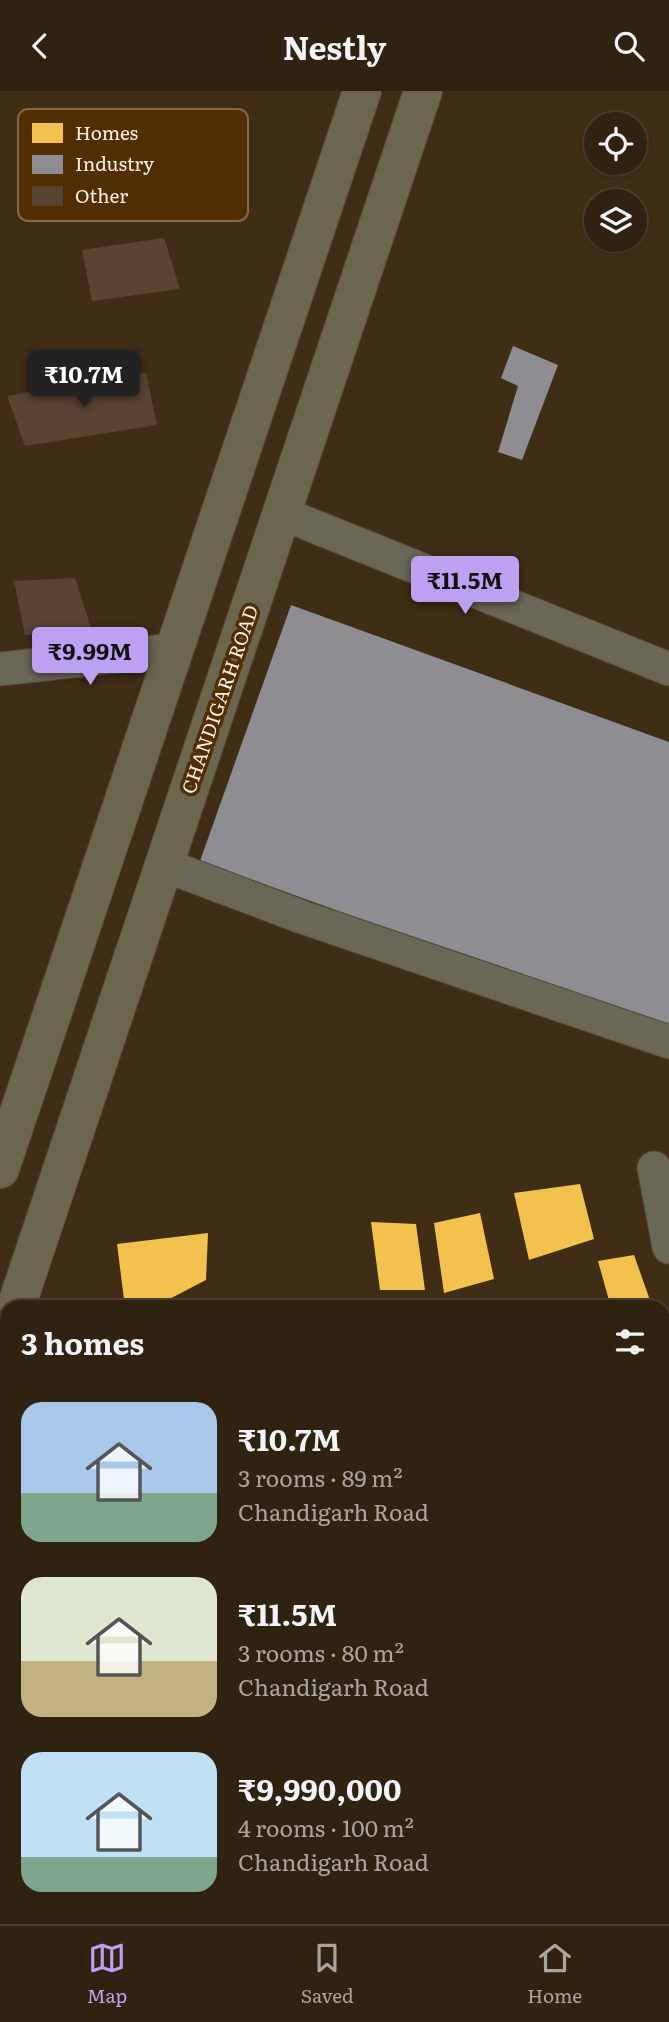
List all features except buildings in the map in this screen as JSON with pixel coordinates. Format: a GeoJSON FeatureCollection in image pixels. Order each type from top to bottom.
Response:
{"type":"FeatureCollection","features":[{"type":"Feature","properties":{"kind":"main road"},"geometry":{"type":"LineString","coordinates":[[0,1169],[362,91]]}},
{"type":"Feature","properties":{"kind":"main road","name":"CHANDIGARH ROAD"},"geometry":{"type":"LineString","coordinates":[[18,1300],[423,91]]}},
{"type":"Feature","properties":{"kind":"street"},"geometry":{"type":"LineString","coordinates":[[281,513],[669,669]]}},
{"type":"Feature","properties":{"kind":"street"},"geometry":{"type":"LineString","coordinates":[[0,669],[173,650]]}},
{"type":"Feature","properties":{"kind":"street"},"geometry":{"type":"LineString","coordinates":[[164,865],[302,917],[669,1042]]}},
{"type":"Feature","properties":{"kind":"street"},"geometry":{"type":"LineString","coordinates":[[654,1168],[669,1247]]}}]}
